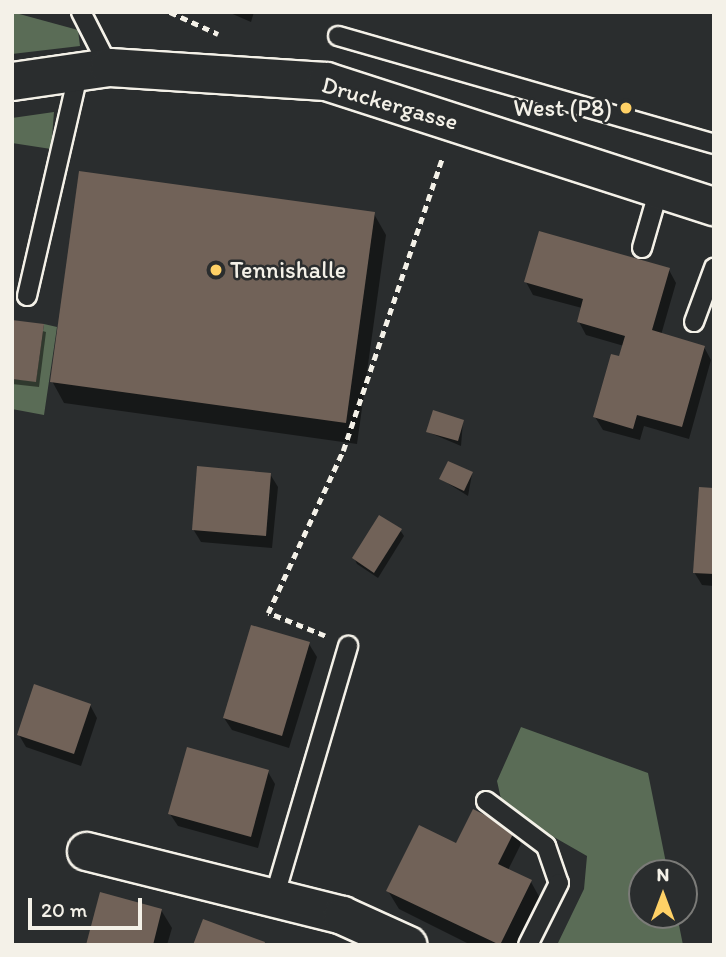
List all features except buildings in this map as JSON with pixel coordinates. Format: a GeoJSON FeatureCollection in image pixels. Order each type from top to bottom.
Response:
{"type":"FeatureCollection","features":[{"type":"Feature","properties":{"kind":"street","name":"Druckergasse"},"geometry":{"type":"LineString","coordinates":[[12,81],[94,68],[326,81],[714,206]]}},
{"type":"Feature","properties":{"kind":"street"},"geometry":{"type":"LineString","coordinates":[[86,851],[342,915],[408,945]]}},
{"type":"Feature","properties":{"kind":"lane"},"geometry":{"type":"LineString","coordinates":[[27,296],[94,68],[81,12]]}},
{"type":"Feature","properties":{"kind":"lane"},"geometry":{"type":"LineString","coordinates":[[338,36],[714,144]]}},
{"type":"Feature","properties":{"kind":"lane"},"geometry":{"type":"LineString","coordinates":[[642,247],[660,189]]}},
{"type":"Feature","properties":{"kind":"lane"},"geometry":{"type":"LineString","coordinates":[[694,322],[714,268]]}},
{"type":"Feature","properties":{"kind":"lane"},"geometry":{"type":"LineString","coordinates":[[274,898],[348,646]]}},
{"type":"Feature","properties":{"kind":"lane"},"geometry":{"type":"LineString","coordinates":[[486,801],[546,846],[559,883],[528,945]]}},
{"type":"Feature","properties":{"kind":"path"},"geometry":{"type":"LineString","coordinates":[[348,646],[268,613],[343,451],[455,121]]}},
{"type":"Feature","properties":{"kind":"green space"},"geometry":{"type":"Polygon","coordinates":[[[12,12],[78,30],[80,46],[12,54],[12,12]]]}},
{"type":"Feature","properties":{"kind":"green space"},"geometry":{"type":"Polygon","coordinates":[[[54,112],[51,149],[12,143],[12,118],[54,112]]]}},
{"type":"Feature","properties":{"kind":"green space"},"geometry":{"type":"Polygon","coordinates":[[[44,324],[57,327],[44,415],[12,409],[12,379],[36,381],[44,324]]]}},
{"type":"Feature","properties":{"kind":"green space"},"geometry":{"type":"Polygon","coordinates":[[[521,727],[648,773],[665,859],[628,859],[628,929],[680,929],[683,945],[557,945],[584,889],[587,856],[503,808],[497,781],[521,727]]]}},
{"type":"Feature","properties":{"kind":"place","name":"West (P8)"},"geometry":{"type":"Point","coordinates":[626,108]}},
{"type":"Feature","properties":{"kind":"place","name":"Tennishalle"},"geometry":{"type":"Point","coordinates":[216,270]}}]}
